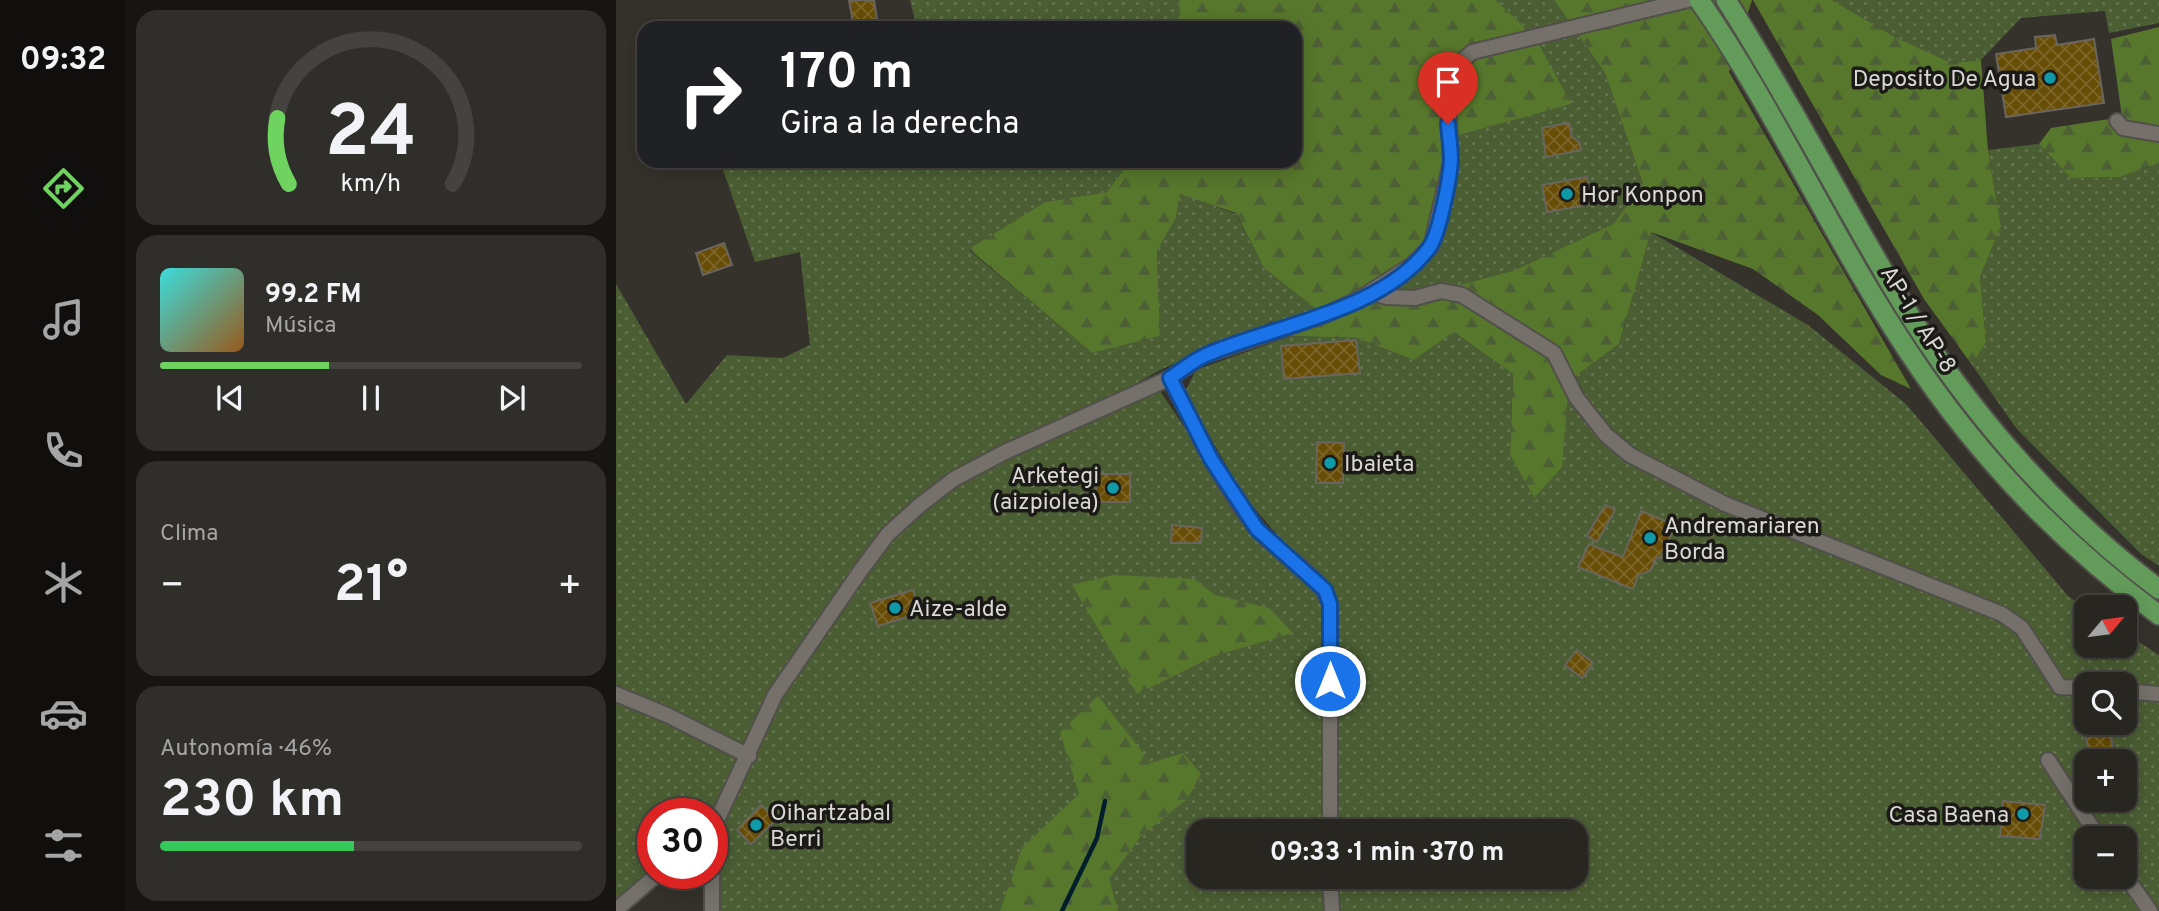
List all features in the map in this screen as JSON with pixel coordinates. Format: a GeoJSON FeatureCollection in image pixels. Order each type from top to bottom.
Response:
{"type":"FeatureCollection","features":[{"type":"Feature","properties":{"kind":"highway","name":"AP-1 / AP-8"},"geometry":{"type":"LineString","coordinates":[[1699,0],[1761,99],[1882,309],[1936,391],[1989,458],[2040,512],[2102,570],[2159,615]]}},
{"type":"Feature","properties":{"kind":"highway","name":"AP-1 / AP-8"},"geometry":{"type":"LineString","coordinates":[[1726,0],[1780,87],[1900,298],[1954,378],[2047,488],[2080,522],[2159,589]]}},
{"type":"Feature","properties":{"kind":"street"},"geometry":{"type":"LineString","coordinates":[[728,799],[775,695],[888,534],[920,505],[954,479],[1006,452],[1170,378],[1203,356],[1325,315],[1372,292],[1412,265],[1431,247],[1451,162],[1447,82],[1463,58],[1483,48],[1688,0]]}},
{"type":"Feature","properties":{"kind":"street"},"geometry":{"type":"LineString","coordinates":[[2117,121],[2123,128],[2159,134]]}},
{"type":"Feature","properties":{"kind":"street"},"geometry":{"type":"LineString","coordinates":[[1372,292],[1386,297],[1415,298],[1441,291],[1462,295],[1554,353],[1576,397],[1606,435],[1630,455],[1726,504],[2002,614],[2022,628],[2060,687],[2074,688]]}},
{"type":"Feature","properties":{"kind":"street"},"geometry":{"type":"LineString","coordinates":[[1170,378],[1211,459],[1257,529],[1325,590],[1330,604],[1330,819]]}},
{"type":"Feature","properties":{"kind":"street"},"geometry":{"type":"LineString","coordinates":[[2137,692],[2159,694]]}},
{"type":"Feature","properties":{"kind":"street"},"geometry":{"type":"LineString","coordinates":[[616,694],[749,756]]}},
{"type":"Feature","properties":{"kind":"street"},"geometry":{"type":"LineString","coordinates":[[2048,760],[2091,826]]}},
{"type":"Feature","properties":{"kind":"street"},"geometry":{"type":"LineString","coordinates":[[616,910],[640,889]]}},
{"type":"Feature","properties":{"kind":"street"},"geometry":{"type":"LineString","coordinates":[[712,889],[712,911]]}},
{"type":"Feature","properties":{"kind":"street"},"geometry":{"type":"LineString","coordinates":[[1331,889],[1332,911]]}},
{"type":"Feature","properties":{"kind":"street"},"geometry":{"type":"LineString","coordinates":[[2135,889],[2150,911]]}},
{"type":"Feature","properties":{"kind":"green space"},"geometry":{"type":"Polygon","coordinates":[[[910,0],[1179,0],[1180,21],[915,21],[910,0]]]}},
{"type":"Feature","properties":{"kind":"green space"},"geometry":{"type":"Polygon","coordinates":[[[1179,0],[1496,0],[1535,37],[1571,104],[1444,139],[1435,233],[1377,291],[1412,298],[1515,270],[1613,224],[1643,184],[1605,73],[1554,0],[1752,0],[1729,72],[1911,389],[1881,375],[1818,315],[1753,269],[1651,232],[1619,344],[1569,381],[1562,467],[1534,498],[1510,455],[1513,374],[1454,332],[1414,360],[1357,338],[1291,336],[1324,315],[1264,268],[1236,213],[1180,194],[1176,218],[1157,251],[1160,336],[1092,353],[969,249],[1045,202],[1107,192],[1125,168],[1302,168],[1302,21],[1180,21],[1179,0]]]}},
{"type":"Feature","properties":{"kind":"green space"},"geometry":{"type":"Polygon","coordinates":[[[1496,0],[1554,0],[1605,73],[1643,184],[1613,224],[1515,270],[1412,298],[1376,292],[1444,139],[1535,37],[1496,0]]]}},
{"type":"Feature","properties":{"kind":"green space"},"geometry":{"type":"Polygon","coordinates":[[[1753,0],[1832,0],[1895,37],[1952,63],[1981,60],[1988,150],[2001,226],[1980,277],[1986,342],[1972,365],[1924,299],[1753,0]]]}},
{"type":"Feature","properties":{"kind":"green space"},"geometry":{"type":"Polygon","coordinates":[[[1832,0],[2159,0],[2159,23],[2109,33],[2105,11],[2021,18],[1981,60],[1952,63],[1895,37],[1832,0]]]}},
{"type":"Feature","properties":{"kind":"green space"},"geometry":{"type":"Polygon","coordinates":[[[2159,27],[2159,163],[2120,177],[2071,178],[2039,144],[2051,128],[2122,117],[2111,39],[2159,27]]]}},
{"type":"Feature","properties":{"kind":"green space"},"geometry":{"type":"Polygon","coordinates":[[[2039,144],[2071,178],[2120,177],[2159,163],[2159,566],[2141,554],[2016,428],[1972,365],[1986,342],[1980,277],[2001,226],[1988,150],[2039,144]]]}},
{"type":"Feature","properties":{"kind":"green space"},"geometry":{"type":"Polygon","coordinates":[[[722,168],[1125,168],[1107,192],[1045,202],[969,250],[1092,353],[1160,336],[1157,251],[1176,218],[1180,193],[1236,214],[1264,268],[1325,315],[1271,322],[1162,369],[1044,435],[1158,388],[1232,498],[1321,586],[1243,495],[1185,392],[1196,370],[1291,336],[1357,338],[1414,360],[1454,332],[1513,374],[1510,455],[1534,498],[1569,381],[1619,344],[1651,232],[1808,325],[1906,404],[2074,600],[2074,658],[2137,658],[2137,641],[2159,655],[2159,911],[708,911],[709,889],[728,889],[728,798],[637,798],[637,889],[616,911],[616,284],[686,404],[727,355],[783,358],[810,345],[800,252],[755,262],[722,168]]]}},
{"type":"Feature","properties":{"kind":"green space"},"geometry":{"type":"Polygon","coordinates":[[[1113,575],[1194,579],[1215,595],[1269,608],[1293,633],[1214,656],[1137,694],[1072,585],[1113,575]]]}},
{"type":"Feature","properties":{"kind":"green space"},"geometry":{"type":"Polygon","coordinates":[[[1098,696],[1151,763],[1183,753],[1201,774],[1187,799],[1141,836],[1109,879],[1118,911],[1000,911],[1022,848],[1079,794],[1060,732],[1098,696]]]}},
{"type":"Feature","properties":{"kind":"building"},"geometry":{"type":"Polygon","coordinates":[[[849,0],[874,0],[877,19],[853,21],[849,0]]]}},
{"type":"Feature","properties":{"kind":"building","name":"Deposito De Agua"},"geometry":{"type":"Polygon","coordinates":[[[2055,35],[2057,45],[2094,39],[2104,103],[2006,117],[1996,54],[2036,48],[2035,37],[2055,35]]]}},
{"type":"Feature","properties":{"kind":"building"},"geometry":{"type":"Polygon","coordinates":[[[1569,123],[1572,137],[1579,142],[1581,150],[1546,157],[1542,128],[1569,123]]]}},
{"type":"Feature","properties":{"kind":"building","name":"Hor Konpon"},"geometry":{"type":"Polygon","coordinates":[[[1587,177],[1592,204],[1547,212],[1542,185],[1587,177]]]}},
{"type":"Feature","properties":{"kind":"building"},"geometry":{"type":"Polygon","coordinates":[[[724,243],[732,265],[703,275],[696,253],[724,243]]]}},
{"type":"Feature","properties":{"kind":"building"},"geometry":{"type":"Polygon","coordinates":[[[1356,340],[1360,373],[1284,379],[1281,346],[1356,340]]]}},
{"type":"Feature","properties":{"kind":"building","name":"Ibaieta"},"geometry":{"type":"Polygon","coordinates":[[[1317,442],[1344,443],[1343,483],[1316,483],[1317,442]]]}},
{"type":"Feature","properties":{"kind":"building","name":"Arketegi (aizpiolea)"},"geometry":{"type":"Polygon","coordinates":[[[1096,474],[1130,474],[1130,502],[1096,502],[1096,474]]]}},
{"type":"Feature","properties":{"kind":"building"},"geometry":{"type":"Polygon","coordinates":[[[1605,505],[1615,510],[1597,542],[1587,536],[1605,505]]]}},
{"type":"Feature","properties":{"kind":"building"},"geometry":{"type":"Polygon","coordinates":[[[1641,511],[1675,525],[1661,558],[1657,557],[1650,571],[1638,575],[1633,589],[1578,567],[1589,544],[1623,557],[1641,511]]]}},
{"type":"Feature","properties":{"kind":"building"},"geometry":{"type":"Polygon","coordinates":[[[1172,525],[1202,528],[1201,543],[1171,543],[1172,525]]]}},
{"type":"Feature","properties":{"kind":"building","name":"Aize-alde"},"geometry":{"type":"Polygon","coordinates":[[[913,590],[920,613],[878,626],[870,603],[913,590]]]}},
{"type":"Feature","properties":{"kind":"building"},"geometry":{"type":"Polygon","coordinates":[[[1577,650],[1593,663],[1582,678],[1565,665],[1577,650]]]}},
{"type":"Feature","properties":{"kind":"building"},"geometry":{"type":"Polygon","coordinates":[[[2086,735],[2111,735],[2113,749],[2088,749],[2086,735]]]}},
{"type":"Feature","properties":{"kind":"building","name":"Casa Baena"},"geometry":{"type":"Polygon","coordinates":[[[2003,801],[2045,805],[2040,839],[2000,836],[2003,801]]]}},
{"type":"Feature","properties":{"kind":"building","name":"Oihartzabal Berri"},"geometry":{"type":"Polygon","coordinates":[[[761,805],[776,820],[751,844],[737,830],[761,805]]]}},
{"type":"Feature","properties":{"kind":"waterway"},"geometry":{"type":"LineString","coordinates":[[1062,911],[1097,838],[1105,801]]}},
{"type":"Feature","properties":{"kind":"place","name":"Deposito De Agua"},"geometry":{"type":"Point","coordinates":[2050,78]}},
{"type":"Feature","properties":{"kind":"place","name":"Hor Konpon"},"geometry":{"type":"Point","coordinates":[1567,194]}},
{"type":"Feature","properties":{"kind":"place","name":"Ibaieta"},"geometry":{"type":"Point","coordinates":[1330,463]}},
{"type":"Feature","properties":{"kind":"place","name":"Arketegi (aizpiolea)"},"geometry":{"type":"Point","coordinates":[1113,488]}},
{"type":"Feature","properties":{"kind":"place","name":"Andremariaren Borda"},"geometry":{"type":"Point","coordinates":[1650,538]}},
{"type":"Feature","properties":{"kind":"place","name":"Aize-alde"},"geometry":{"type":"Point","coordinates":[895,608]}},
{"type":"Feature","properties":{"kind":"place","name":"Casa Baena"},"geometry":{"type":"Point","coordinates":[2023,814]}},
{"type":"Feature","properties":{"kind":"place","name":"Oihartzabal Berri"},"geometry":{"type":"Point","coordinates":[756,825]}},
{"type":"Feature","properties":{"kind":"route"},"geometry":{"type":"LineString","coordinates":[[1330,681],[1330,604],[1325,590],[1257,529],[1211,459],[1170,378],[1203,356],[1244,340],[1325,315],[1359,299],[1412,265],[1431,247],[1435,233],[1451,162],[1448,124]]}}]}
